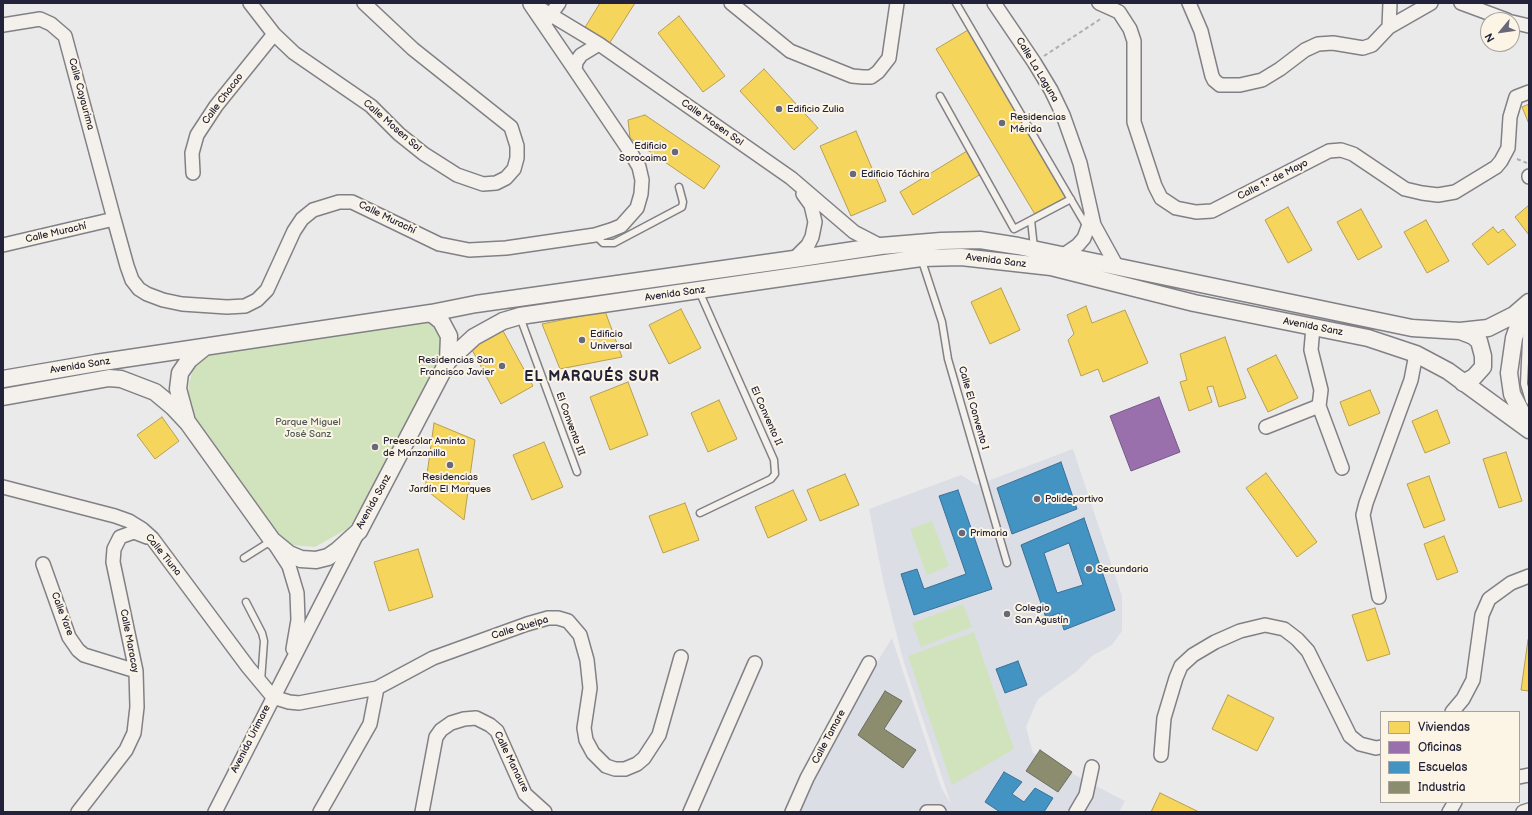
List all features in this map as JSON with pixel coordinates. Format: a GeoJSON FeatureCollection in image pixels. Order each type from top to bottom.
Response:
{"type":"FeatureCollection","features":[{"type":"Feature","properties":{"kind":"street","name":"Calle Mosen Sol"},"geometry":{"type":"LineString","coordinates":[[250,3],[274,34],[314,69],[371,106],[410,144],[446,168],[483,184],[496,183],[506,178],[514,169],[517,158],[517,146],[511,128],[413,49],[364,3]]}},
{"type":"Feature","properties":{"kind":"street","name":"Calle Mosen Sol"},"geometry":{"type":"LineString","coordinates":[[530,3],[547,20],[599,44],[791,178],[854,232],[881,246]]}},
{"type":"Feature","properties":{"kind":"street"},"geometry":{"type":"LineString","coordinates":[[547,20],[559,3]]}},
{"type":"Feature","properties":{"kind":"street"},"geometry":{"type":"LineString","coordinates":[[731,3],[790,51],[852,76],[863,77],[871,77],[878,72],[889,58],[897,3]]}},
{"type":"Feature","properties":{"kind":"street","name":"Calle La Laguna"},"geometry":{"type":"LineString","coordinates":[[994,3],[1051,90],[1072,137],[1091,211],[1101,239],[1116,265]]}},
{"type":"Feature","properties":{"kind":"street","name":"Calle 1.° de Mayo"},"geometry":{"type":"LineString","coordinates":[[1099,3],[1115,10],[1124,17],[1134,41],[1134,122],[1154,186],[1161,198],[1176,208],[1196,212],[1212,211],[1329,151],[1341,150],[1353,154],[1405,189],[1422,194],[1438,195],[1456,192],[1496,166],[1501,161],[1508,148],[1510,117],[1516,97],[1529,92]]}},
{"type":"Feature","properties":{"kind":"street"},"geometry":{"type":"LineString","coordinates":[[1189,3],[1201,31],[1212,76],[1220,85],[1240,85],[1262,80],[1280,69],[1305,50],[1318,44],[1333,43],[1363,48],[1372,45],[1389,27],[1431,3]]}},
{"type":"Feature","properties":{"kind":"street"},"geometry":{"type":"LineString","coordinates":[[1389,27],[1390,3]]}},
{"type":"Feature","properties":{"kind":"street"},"geometry":{"type":"LineString","coordinates":[[1461,3],[1485,12]]}},
{"type":"Feature","properties":{"kind":"street","name":"Calle Cayaurima"},"geometry":{"type":"LineString","coordinates":[[3,25],[40,18],[51,24],[65,36],[114,219]]}},
{"type":"Feature","properties":{"kind":"street","name":"Calle Murachí"},"geometry":{"type":"LineString","coordinates":[[3,245],[114,219],[126,266],[132,280],[139,289],[147,294],[163,300],[182,304],[227,307],[245,306],[257,300],[267,290],[294,231],[302,219],[313,210],[338,202],[352,202],[439,244],[469,250],[506,248],[595,235],[621,226],[637,208],[641,194],[642,180],[639,167],[575,70],[547,20]]}},
{"type":"Feature","properties":{"kind":"street","name":"Calle Chacao"},"geometry":{"type":"LineString","coordinates":[[193,173],[192,153],[197,135],[216,106],[274,34]]}},
{"type":"Feature","properties":{"kind":"street"},"geometry":{"type":"LineString","coordinates":[[575,70],[576,62],[581,55],[599,44]]}},
{"type":"Feature","properties":{"kind":"street","name":"Calle Mosen Sol"},"geometry":{"type":"LineString","coordinates":[[791,178],[812,206],[815,222],[812,237],[808,245],[794,260]]}},
{"type":"Feature","properties":{"kind":"street","name":"Calle La Laguna"},"geometry":{"type":"LineString","coordinates":[[1062,256],[1078,245],[1084,238],[1088,228],[1091,211]]}},
{"type":"Feature","properties":{"kind":"street","name":"Avenida Sanz"},"geometry":{"type":"LineString","coordinates":[[3,379],[431,313],[476,304],[794,260],[881,246],[944,241],[980,240],[1116,265],[1412,328],[1460,331],[1488,328],[1514,315],[1527,305]]}},
{"type":"Feature","properties":{"kind":"street","name":"Avenida Sanz"},"geometry":{"type":"LineString","coordinates":[[3,397],[109,378],[121,379],[154,392],[173,407],[188,423],[272,540],[289,554],[301,559],[316,560],[333,553],[359,531],[448,361],[474,337],[503,321],[520,316],[921,258],[961,257],[1051,267],[1194,303],[1368,338],[1416,354],[1448,371],[1529,429]]}},
{"type":"Feature","properties":{"kind":"street"},"geometry":{"type":"LineString","coordinates":[[1527,305],[1514,338],[1509,373],[1512,394],[1529,429]]}},
{"type":"Feature","properties":{"kind":"street","name":"Avenida Sanz"},"geometry":{"type":"LineString","coordinates":[[431,313],[441,321],[449,336],[448,361]]}},
{"type":"Feature","properties":{"kind":"street"},"geometry":{"type":"LineString","coordinates":[[1313,327],[1311,350],[1322,390],[1319,406],[1342,468]]}},
{"type":"Feature","properties":{"kind":"street"},"geometry":{"type":"LineString","coordinates":[[1460,331],[1473,336],[1479,342],[1483,356],[1483,367],[1474,378],[1463,383]]}},
{"type":"Feature","properties":{"kind":"street","name":"Avenida Sanz"},"geometry":{"type":"LineString","coordinates":[[188,423],[178,389],[180,373],[189,360],[205,347]]}},
{"type":"Feature","properties":{"kind":"street"},"geometry":{"type":"LineString","coordinates":[[1380,597],[1363,515],[1411,380],[1416,354]]}},
{"type":"Feature","properties":{"kind":"street"},"geometry":{"type":"LineString","coordinates":[[1266,427],[1319,406]]}},
{"type":"Feature","properties":{"kind":"street","name":"Calle Tiuna"},"geometry":{"type":"LineString","coordinates":[[3,487],[115,516],[129,521],[152,538],[273,697]]}},
{"type":"Feature","properties":{"kind":"street","name":"Avenida Urimare"},"geometry":{"type":"LineString","coordinates":[[215,812],[359,531]]}},
{"type":"Feature","properties":{"kind":"street","name":"Calle Maracay"},"geometry":{"type":"LineString","coordinates":[[78,812],[126,750],[134,733],[137,707],[136,671],[113,562],[114,549],[120,538],[127,534],[134,532],[152,538]]}},
{"type":"Feature","properties":{"kind":"street","name":"Avenida Urimare"},"geometry":{"type":"LineString","coordinates":[[272,540],[289,566],[297,593],[298,620],[289,666]]}},
{"type":"Feature","properties":{"kind":"street","name":"Calle Yare"},"geometry":{"type":"LineString","coordinates":[[43,564],[70,637],[78,650],[84,655],[136,671]]}},
{"type":"Feature","properties":{"kind":"street"},"geometry":{"type":"LineString","coordinates":[[1453,711],[1463,699],[1473,680],[1482,615],[1489,599],[1511,582],[1529,576]]}},
{"type":"Feature","properties":{"kind":"street","name":"Calle Queipa"},"geometry":{"type":"LineString","coordinates":[[273,697],[289,702],[299,703],[377,688],[433,658],[527,624],[548,618],[558,618],[568,622],[580,635],[587,660],[590,688],[584,728],[586,740],[593,753],[606,766],[615,769],[625,769],[637,764],[644,758],[659,735],[681,657]]}},
{"type":"Feature","properties":{"kind":"street"},"geometry":{"type":"LineString","coordinates":[[1161,754],[1164,718],[1176,678],[1182,666],[1193,655],[1215,642],[1240,631],[1265,625],[1284,629],[1297,639],[1308,651],[1350,736],[1360,744],[1376,748],[1380,747]]}},
{"type":"Feature","properties":{"kind":"street"},"geometry":{"type":"LineString","coordinates":[[690,812],[755,663]]}},
{"type":"Feature","properties":{"kind":"street","name":"Calle Tamare"},"geometry":{"type":"LineString","coordinates":[[792,812],[807,778],[869,663]]}},
{"type":"Feature","properties":{"kind":"street"},"geometry":{"type":"LineString","coordinates":[[320,812],[370,724],[377,688]]}},
{"type":"Feature","properties":{"kind":"street","name":"Calle Manaure"},"geometry":{"type":"LineString","coordinates":[[422,812],[436,737],[441,730],[451,723],[464,719],[476,718],[490,725],[497,731],[526,794],[545,812]]}},
{"type":"Feature","properties":{"kind":"street"},"geometry":{"type":"LineString","coordinates":[[1076,812],[1086,795],[1092,766]]}},
{"type":"Feature","properties":{"kind":"street"},"geometry":{"type":"LineString","coordinates":[[1449,812],[1454,803]]}},
{"type":"Feature","properties":{"kind":"street"},"geometry":{"type":"LineString","coordinates":[[1523,812],[1529,810]]}},
{"type":"Feature","properties":{"kind":"street"},"geometry":{"type":"LineString","coordinates":[[927,812],[939,812]]}},
{"type":"Feature","properties":{"kind":"lane"},"geometry":{"type":"LineString","coordinates":[[956,3],[1088,228]]}},
{"type":"Feature","properties":{"kind":"lane"},"geometry":{"type":"LineString","coordinates":[[940,96],[1013,228],[1016,229],[1070,199]]}},
{"type":"Feature","properties":{"kind":"lane"},"geometry":{"type":"LineString","coordinates":[[595,235],[603,243],[614,243],[682,207],[683,202],[679,187]]}},
{"type":"Feature","properties":{"kind":"lane"},"geometry":{"type":"LineString","coordinates":[[1031,220],[1034,250]]}},
{"type":"Feature","properties":{"kind":"lane","name":"Calle El Convento I"},"geometry":{"type":"LineString","coordinates":[[921,258],[942,322],[948,358],[1007,563]]}},
{"type":"Feature","properties":{"kind":"lane","name":"El Convento II"},"geometry":{"type":"LineString","coordinates":[[699,290],[774,460],[775,474],[771,480],[700,513]]}},
{"type":"Feature","properties":{"kind":"lane"},"geometry":{"type":"LineString","coordinates":[[1527,305],[1525,389],[1529,401]]}},
{"type":"Feature","properties":{"kind":"lane","name":"El Convento III"},"geometry":{"type":"LineString","coordinates":[[520,316],[577,472]]}},
{"type":"Feature","properties":{"kind":"lane"},"geometry":{"type":"LineString","coordinates":[[1525,389],[1529,379]]}},
{"type":"Feature","properties":{"kind":"lane"},"geometry":{"type":"LineString","coordinates":[[244,558],[272,540]]}},
{"type":"Feature","properties":{"kind":"lane"},"geometry":{"type":"LineString","coordinates":[[246,602],[262,633],[264,641],[261,683]]}},
{"type":"Feature","properties":{"kind":"path"},"geometry":{"type":"LineString","coordinates":[[1034,62],[1115,10]]}},
{"type":"Feature","properties":{"kind":"shaded area","name":"Colegio San Agustín"},"geometry":{"type":"Polygon","coordinates":[[[1073,449],[1122,596],[1122,631],[1112,645],[1092,656],[1076,672],[1038,699],[1026,727],[1033,753],[1125,801],[1119,812],[794,812],[852,702],[892,638],[941,787],[951,804],[904,663],[884,585],[869,509],[961,475],[977,485],[1073,449]]]}},
{"type":"Feature","properties":{"kind":"green space","name":"Parque Miguel José Sanz"},"geometry":{"type":"Polygon","coordinates":[[[430,317],[448,345],[394,456],[353,522],[347,529],[315,547],[291,545],[279,539],[193,420],[187,398],[194,365],[204,353],[430,317]]]}},
{"type":"Feature","properties":{"kind":"green space"},"geometry":{"type":"Polygon","coordinates":[[[932,521],[949,566],[927,575],[910,529],[932,521]]]}},
{"type":"Feature","properties":{"kind":"green space"},"geometry":{"type":"Polygon","coordinates":[[[963,604],[972,627],[921,647],[912,623],[963,604]]]}},
{"type":"Feature","properties":{"kind":"green space"},"geometry":{"type":"Polygon","coordinates":[[[974,632],[1014,749],[952,785],[908,656],[974,632]]]}},
{"type":"Feature","properties":{"kind":"building: Viviendas"},"geometry":{"type":"Polygon","coordinates":[[[600,3],[635,3],[609,44],[584,29],[600,3]]]}},
{"type":"Feature","properties":{"kind":"building: Viviendas"},"geometry":{"type":"Polygon","coordinates":[[[679,16],[725,76],[703,92],[658,33],[679,16]]]}},
{"type":"Feature","properties":{"kind":"building: Viviendas","name":"Residencias Mérida"},"geometry":{"type":"Polygon","coordinates":[[[968,30],[1068,197],[1036,216],[936,49],[968,30]]]}},
{"type":"Feature","properties":{"kind":"building: Viviendas","name":"Edificio Zulia"},"geometry":{"type":"Polygon","coordinates":[[[764,69],[818,128],[794,150],[740,91],[764,69]]]}},
{"type":"Feature","properties":{"kind":"building: Viviendas"},"geometry":{"type":"Polygon","coordinates":[[[1529,104],[1529,124],[1522,107],[1529,104]]]}},
{"type":"Feature","properties":{"kind":"building: Viviendas","name":"Edificio Sorocaima"},"geometry":{"type":"Polygon","coordinates":[[[645,115],[720,166],[704,189],[630,138],[628,120],[645,115]]]}},
{"type":"Feature","properties":{"kind":"building: Viviendas","name":"Edificio Táchira"},"geometry":{"type":"Polygon","coordinates":[[[856,131],[886,201],[851,216],[820,146],[856,131]]]}},
{"type":"Feature","properties":{"kind":"building: Viviendas"},"geometry":{"type":"Polygon","coordinates":[[[967,151],[981,174],[913,215],[900,192],[967,151]]]}},
{"type":"Feature","properties":{"kind":"building: Viviendas"},"geometry":{"type":"Polygon","coordinates":[[[1529,205],[1529,235],[1515,217],[1529,205]]]}},
{"type":"Feature","properties":{"kind":"building: Viviendas"},"geometry":{"type":"Polygon","coordinates":[[[1288,207],[1312,250],[1288,263],[1265,220],[1288,207]]]}},
{"type":"Feature","properties":{"kind":"building: Viviendas"},"geometry":{"type":"Polygon","coordinates":[[[1361,209],[1382,247],[1358,260],[1337,222],[1361,209]]]}},
{"type":"Feature","properties":{"kind":"building: Viviendas"},"geometry":{"type":"Polygon","coordinates":[[[1426,220],[1449,261],[1427,273],[1404,232],[1426,220]]]}},
{"type":"Feature","properties":{"kind":"building: Viviendas"},"geometry":{"type":"Polygon","coordinates":[[[1493,227],[1498,233],[1503,229],[1516,245],[1488,265],[1472,244],[1493,227]]]}},
{"type":"Feature","properties":{"kind":"building: Viviendas"},"geometry":{"type":"Polygon","coordinates":[[[1001,288],[1020,330],[990,344],[971,302],[1001,288]]]}},
{"type":"Feature","properties":{"kind":"building: Viviendas"},"geometry":{"type":"Polygon","coordinates":[[[1086,306],[1092,323],[1125,310],[1148,363],[1103,382],[1098,369],[1081,376],[1068,340],[1074,334],[1067,315],[1086,306]]]}},
{"type":"Feature","properties":{"kind":"building: Viviendas"},"geometry":{"type":"Polygon","coordinates":[[[681,309],[701,348],[669,364],[649,325],[681,309]]]}},
{"type":"Feature","properties":{"kind":"building: Viviendas","name":"Edificio Universal"},"geometry":{"type":"Polygon","coordinates":[[[605,311],[622,357],[560,369],[542,324],[605,311]]]}},
{"type":"Feature","properties":{"kind":"building: Viviendas","name":"Residencias San Francisco Javier"},"geometry":{"type":"Polygon","coordinates":[[[502,329],[533,386],[501,404],[470,346],[502,329]]]}},
{"type":"Feature","properties":{"kind":"building: Viviendas"},"geometry":{"type":"Polygon","coordinates":[[[1225,337],[1246,398],[1219,407],[1213,386],[1207,387],[1212,402],[1189,411],[1180,382],[1187,380],[1180,354],[1225,337]]]}},
{"type":"Feature","properties":{"kind":"building: Viviendas"},"geometry":{"type":"Polygon","coordinates":[[[1276,355],[1298,398],[1268,412],[1247,369],[1276,355]]]}},
{"type":"Feature","properties":{"kind":"building: Viviendas"},"geometry":{"type":"Polygon","coordinates":[[[628,382],[648,435],[610,450],[590,397],[628,382]]]}},
{"type":"Feature","properties":{"kind":"building: Viviendas"},"geometry":{"type":"Polygon","coordinates":[[[1370,390],[1380,413],[1349,426],[1340,402],[1370,390]]]}},
{"type":"Feature","properties":{"kind":"building: Viviendas"},"geometry":{"type":"Polygon","coordinates":[[[719,400],[737,439],[708,452],[691,413],[719,400]]]}},
{"type":"Feature","properties":{"kind":"building: Viviendas"},"geometry":{"type":"Polygon","coordinates":[[[1437,410],[1450,443],[1425,453],[1412,421],[1437,410]]]}},
{"type":"Feature","properties":{"kind":"building: Viviendas"},"geometry":{"type":"Polygon","coordinates":[[[162,417],[179,441],[155,459],[137,435],[162,417]]]}},
{"type":"Feature","properties":{"kind":"building: Viviendas","name":"Residencias Jardín El Marques"},"geometry":{"type":"Polygon","coordinates":[[[434,423],[475,440],[464,520],[425,489],[434,423]]]}},
{"type":"Feature","properties":{"kind":"building: Viviendas"},"geometry":{"type":"Polygon","coordinates":[[[544,442],[563,487],[532,500],[513,455],[544,442]]]}},
{"type":"Feature","properties":{"kind":"building: Viviendas"},"geometry":{"type":"Polygon","coordinates":[[[1506,452],[1522,501],[1499,508],[1483,459],[1506,452]]]}},
{"type":"Feature","properties":{"kind":"building: Viviendas"},"geometry":{"type":"Polygon","coordinates":[[[1266,473],[1317,542],[1297,557],[1246,488],[1266,473]]]}},
{"type":"Feature","properties":{"kind":"building: Viviendas"},"geometry":{"type":"Polygon","coordinates":[[[845,474],[859,505],[820,521],[807,490],[845,474]]]}},
{"type":"Feature","properties":{"kind":"building: Viviendas"},"geometry":{"type":"Polygon","coordinates":[[[1429,476],[1445,520],[1424,528],[1407,484],[1429,476]]]}},
{"type":"Feature","properties":{"kind":"building: Viviendas"},"geometry":{"type":"Polygon","coordinates":[[[793,490],[807,520],[768,538],[755,507],[793,490]]]}},
{"type":"Feature","properties":{"kind":"building: Viviendas"},"geometry":{"type":"Polygon","coordinates":[[[685,503],[699,540],[663,553],[649,516],[685,503]]]}},
{"type":"Feature","properties":{"kind":"building: Viviendas"},"geometry":{"type":"Polygon","coordinates":[[[1444,536],[1458,572],[1437,580],[1424,544],[1444,536]]]}},
{"type":"Feature","properties":{"kind":"building: Viviendas"},"geometry":{"type":"Polygon","coordinates":[[[418,549],[433,597],[389,611],[374,562],[418,549]]]}},
{"type":"Feature","properties":{"kind":"building: Viviendas"},"geometry":{"type":"Polygon","coordinates":[[[1375,608],[1390,654],[1367,661],[1352,615],[1375,608]]]}},
{"type":"Feature","properties":{"kind":"building: Viviendas"},"geometry":{"type":"Polygon","coordinates":[[[1529,640],[1529,691],[1521,690],[1529,640]]]}},
{"type":"Feature","properties":{"kind":"building: Viviendas"},"geometry":{"type":"Polygon","coordinates":[[[1228,695],[1274,718],[1257,751],[1212,729],[1228,695]]]}},
{"type":"Feature","properties":{"kind":"building: Viviendas"},"geometry":{"type":"Polygon","coordinates":[[[1160,793],[1199,812],[1151,812],[1160,793]]]}},
{"type":"Feature","properties":{"kind":"building: Oficinas"},"geometry":{"type":"Polygon","coordinates":[[[1159,397],[1180,452],[1131,471],[1110,416],[1159,397]]]}},
{"type":"Feature","properties":{"kind":"building: Escuelas","name":"Polideportivo"},"geometry":{"type":"Polygon","coordinates":[[[1061,462],[1077,509],[1012,534],[997,488],[1061,462]]]}},
{"type":"Feature","properties":{"kind":"building: Escuelas","name":"Primaria"},"geometry":{"type":"Polygon","coordinates":[[[958,490],[992,589],[914,615],[901,574],[917,569],[924,589],[966,574],[939,496],[958,490]]]}},
{"type":"Feature","properties":{"kind":"building: Escuelas","name":"Secundaria"},"geometry":{"type":"Polygon","coordinates":[[[1084,518],[1115,610],[1064,630],[1059,613],[1046,618],[1021,545],[1084,518]],[[1069,543],[1044,553],[1057,593],[1083,585],[1069,543]]]}},
{"type":"Feature","properties":{"kind":"building: Escuelas"},"geometry":{"type":"Polygon","coordinates":[[[1018,661],[1027,685],[1005,693],[996,669],[1018,661]]]}},
{"type":"Feature","properties":{"kind":"building: Escuelas"},"geometry":{"type":"Polygon","coordinates":[[[1004,772],[1022,782],[1012,794],[1024,802],[1035,788],[1053,798],[1044,812],[1000,812],[985,802],[1004,772]]]}},
{"type":"Feature","properties":{"kind":"building: Industria"},"geometry":{"type":"Polygon","coordinates":[[[885,691],[902,701],[884,729],[916,750],[903,768],[858,735],[885,691]]]}},
{"type":"Feature","properties":{"kind":"building: Industria"},"geometry":{"type":"Polygon","coordinates":[[[1040,750],[1072,772],[1058,792],[1026,771],[1040,750]]]}},
{"type":"Feature","properties":{"kind":"place","name":"Edificio Zulia"},"geometry":{"type":"Point","coordinates":[779,109]}},
{"type":"Feature","properties":{"kind":"place","name":"Residencias Mérida"},"geometry":{"type":"Point","coordinates":[1002,123]}},
{"type":"Feature","properties":{"kind":"place","name":"Edificio Sorocaima"},"geometry":{"type":"Point","coordinates":[675,152]}},
{"type":"Feature","properties":{"kind":"place","name":"Edificio Táchira"},"geometry":{"type":"Point","coordinates":[853,174]}},
{"type":"Feature","properties":{"kind":"place","name":"Edificio Universal"},"geometry":{"type":"Point","coordinates":[582,340]}},
{"type":"Feature","properties":{"kind":"place","name":"Residencias San Francisco Javier"},"geometry":{"type":"Point","coordinates":[502,366]}},
{"type":"Feature","properties":{"kind":"place","name":"Preescolar Aminta de Manzanilla"},"geometry":{"type":"Point","coordinates":[375,447]}},
{"type":"Feature","properties":{"kind":"place","name":"Residencias Jardín El Marques"},"geometry":{"type":"Point","coordinates":[450,465]}},
{"type":"Feature","properties":{"kind":"place","name":"Polideportivo"},"geometry":{"type":"Point","coordinates":[1037,499]}},
{"type":"Feature","properties":{"kind":"place","name":"Primaria"},"geometry":{"type":"Point","coordinates":[962,533]}},
{"type":"Feature","properties":{"kind":"place","name":"Secundaria"},"geometry":{"type":"Point","coordinates":[1089,569]}},
{"type":"Feature","properties":{"kind":"place","name":"Colegio San Agustín"},"geometry":{"type":"Point","coordinates":[1007,614]}},
{"type":"Feature","properties":{"kind":"district","name":"EL MARQUÉS SUR"},"geometry":{"type":"Point","coordinates":[592,377]}}]}
